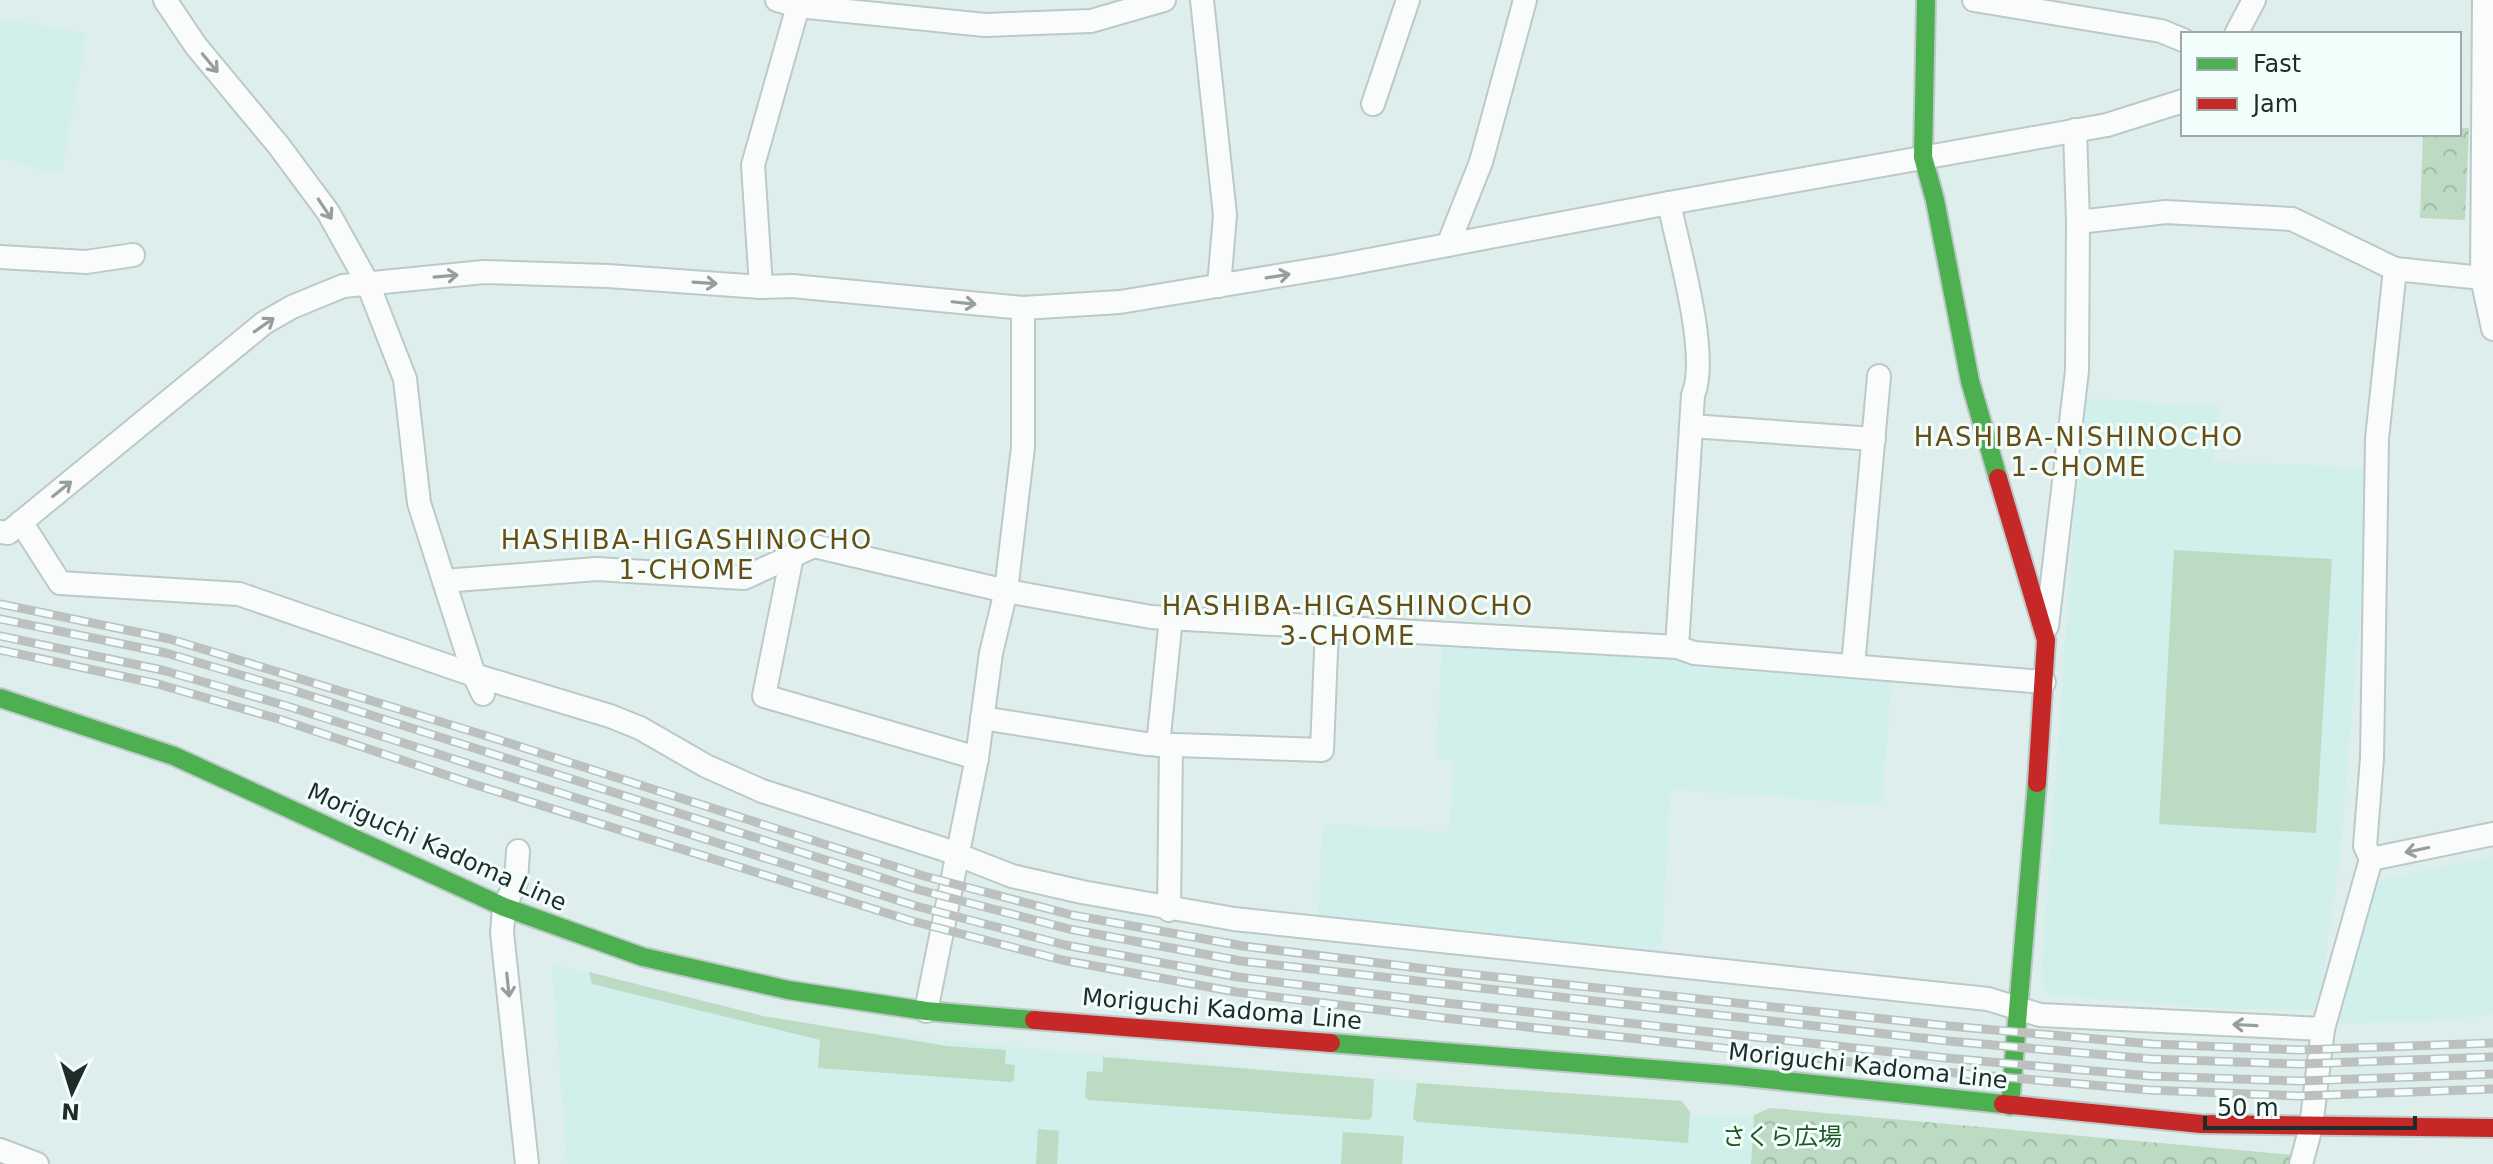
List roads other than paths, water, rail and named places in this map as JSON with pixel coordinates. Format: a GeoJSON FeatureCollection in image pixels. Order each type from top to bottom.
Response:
{"type":"FeatureCollection","features":[{"type":"Feature","properties":{"kind":"main road"},"geometry":{"type":"LineString","coordinates":[[1926,0],[1923,157],[1935,200],[1970,381],[2046,640],[2035,825],[2010,1106]]}},
{"type":"Feature","properties":{"kind":"main road","name":"Moriguchi Kadoma Line"},"geometry":{"type":"LineString","coordinates":[[0,698],[174,756],[504,907],[643,957],[788,990],[926,1011],[1711,1074],[2201,1124],[2493,1128]]}},
{"type":"Feature","properties":{"kind":"street"},"geometry":{"type":"LineString","coordinates":[[165,0],[196,46],[279,146],[328,212],[368,284],[405,379],[419,503],[478,685]]}},
{"type":"Feature","properties":{"kind":"street"},"geometry":{"type":"LineString","coordinates":[[761,287],[753,165],[788,3],[985,25],[1091,21],[1164,0]]}},
{"type":"Feature","properties":{"kind":"street"},"geometry":{"type":"LineString","coordinates":[[1202,0],[1225,215],[1219,286]]}},
{"type":"Feature","properties":{"kind":"street"},"geometry":{"type":"LineString","coordinates":[[1373,104],[1408,0]]}},
{"type":"Feature","properties":{"kind":"street"},"geometry":{"type":"LineString","coordinates":[[1448,245],[1481,162],[1525,0]]}},
{"type":"Feature","properties":{"kind":"street"},"geometry":{"type":"LineString","coordinates":[[1974,0],[2161,31],[2181,39]]}},
{"type":"Feature","properties":{"kind":"street"},"geometry":{"type":"LineString","coordinates":[[2237,32],[2254,0]]}},
{"type":"Feature","properties":{"kind":"street"},"geometry":{"type":"LineString","coordinates":[[2484,0],[2482,278],[2493,329]]}},
{"type":"Feature","properties":{"kind":"street"},"geometry":{"type":"LineString","coordinates":[[0,532],[8,533],[264,323],[292,307],[343,286],[484,272],[608,276],[761,287],[792,286],[1023,308],[1120,302],[2107,125],[2181,102]]}},
{"type":"Feature","properties":{"kind":"street"},"geometry":{"type":"LineString","coordinates":[[2046,640],[2077,371],[2075,130]]}},
{"type":"Feature","properties":{"kind":"street"},"geometry":{"type":"LineString","coordinates":[[1669,203],[1698,350],[1699,382],[1693,395],[1677,647]]}},
{"type":"Feature","properties":{"kind":"street"},"geometry":{"type":"LineString","coordinates":[[2078,222],[2166,212],[2292,219],[2395,269],[2482,278]]}},
{"type":"Feature","properties":{"kind":"street"},"geometry":{"type":"LineString","coordinates":[[0,257],[86,262],[133,255]]}},
{"type":"Feature","properties":{"kind":"street"},"geometry":{"type":"LineString","coordinates":[[2301,1164],[2311,1127],[2323,1029],[2371,859],[2365,846],[2372,758],[2377,439],[2395,269]]}},
{"type":"Feature","properties":{"kind":"street"},"geometry":{"type":"LineString","coordinates":[[926,1011],[977,758],[991,653],[1006,591],[1023,447],[1023,308]]}},
{"type":"Feature","properties":{"kind":"street"},"geometry":{"type":"LineString","coordinates":[[1853,666],[1879,376]]}},
{"type":"Feature","properties":{"kind":"street"},"geometry":{"type":"LineString","coordinates":[[1691,426],[1874,439]]}},
{"type":"Feature","properties":{"kind":"street"},"geometry":{"type":"LineString","coordinates":[[21,522],[60,583],[239,594],[478,685],[610,716],[640,728],[706,766],[762,791],[958,855],[1012,876],[1169,910],[1234,919],[1972,997],[2040,1015],[2323,1029]]}},
{"type":"Feature","properties":{"kind":"street"},"geometry":{"type":"LineString","coordinates":[[444,581],[597,569],[744,578],[814,546],[1006,591],[1151,617],[1677,647],[1694,653],[2044,682]]}},
{"type":"Feature","properties":{"kind":"street"},"geometry":{"type":"LineString","coordinates":[[792,556],[764,696],[977,758]]}},
{"type":"Feature","properties":{"kind":"street"},"geometry":{"type":"LineString","coordinates":[[1169,910],[1165,745],[1171,618]]}},
{"type":"Feature","properties":{"kind":"street"},"geometry":{"type":"LineString","coordinates":[[982,718],[1165,745],[1322,750],[1327,627]]}},
{"type":"Feature","properties":{"kind":"street"},"geometry":{"type":"LineString","coordinates":[[2371,859],[2493,834]]}},
{"type":"Feature","properties":{"kind":"street"},"geometry":{"type":"LineString","coordinates":[[518,851],[516,882],[504,907],[502,933],[527,1164]]}},
{"type":"Feature","properties":{"kind":"street"},"geometry":{"type":"LineString","coordinates":[[0,1150],[37,1164]]}},
{"type":"Feature","properties":{"kind":"railway"},"geometry":{"type":"LineString","coordinates":[[0,604],[170,639],[487,736],[924,876],[1072,915],[1243,946],[1450,972],[1949,1026],[2152,1044],[2300,1050],[2493,1043]]}},
{"type":"Feature","properties":{"kind":"railway"},"geometry":{"type":"LineString","coordinates":[[0,619],[166,653],[292,690],[920,890],[1069,929],[1241,961],[1948,1041],[2151,1059],[2299,1064],[2493,1057]]}},
{"type":"Feature","properties":{"kind":"railway"},"geometry":{"type":"LineString","coordinates":[[0,636],[162,670],[287,706],[916,906],[1065,945],[1238,977],[1946,1058],[2150,1076],[2299,1081],[2493,1074]]}},
{"type":"Feature","properties":{"kind":"railway"},"geometry":{"type":"LineString","coordinates":[[0,650],[158,684],[282,720],[473,784],[912,921],[1062,960],[1236,992],[1444,1018],[1945,1072],[2149,1090],[2299,1096],[2493,1089]]}},
{"type":"Feature","properties":{"kind":"district","name":"HASHIBA-NISHINOCHO 1-CHOME"},"geometry":{"type":"Point","coordinates":[2079,452]}},
{"type":"Feature","properties":{"kind":"district","name":"HASHIBA-HIGASHINOCHO 1-CHOME"},"geometry":{"type":"Point","coordinates":[687,555]}},
{"type":"Feature","properties":{"kind":"district","name":"HASHIBA-HIGASHINOCHO 3-CHOME"},"geometry":{"type":"Point","coordinates":[1348,621]}},
{"type":"Feature","properties":{"kind":"park label","name":"さくら広場"},"geometry":{"type":"Point","coordinates":[1782,1137]}}]}
